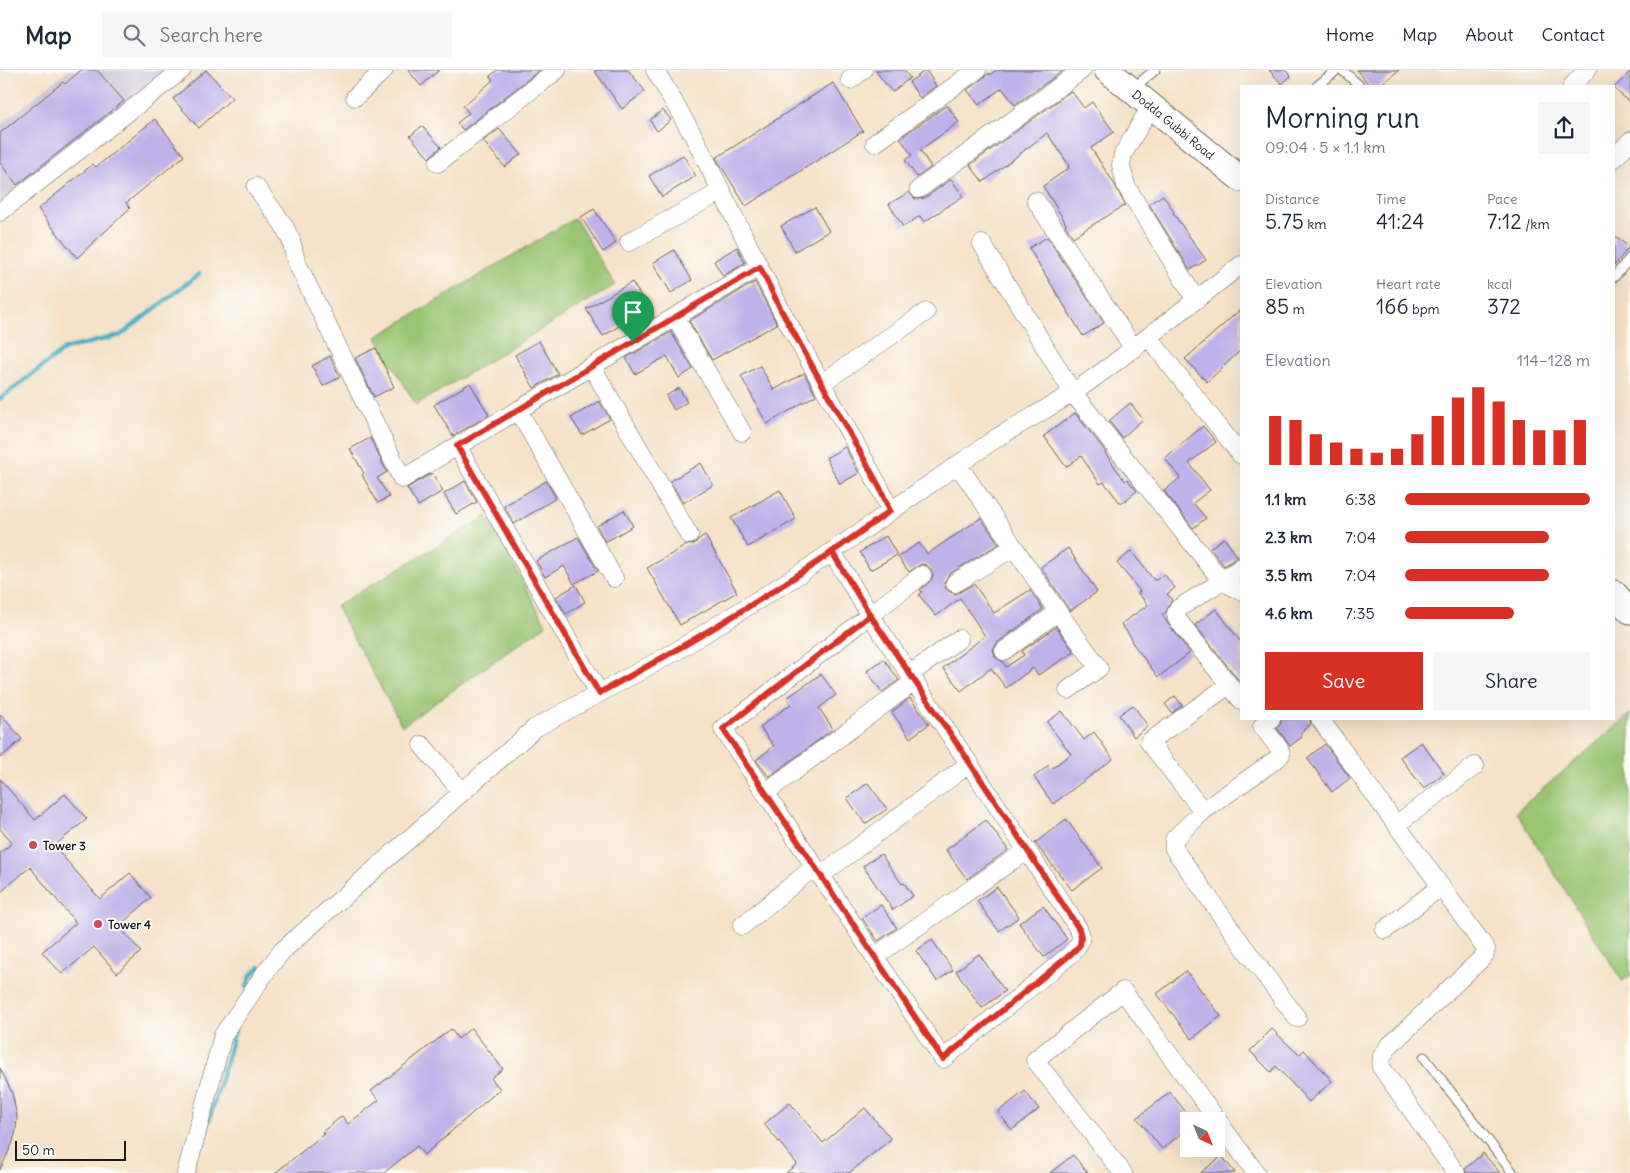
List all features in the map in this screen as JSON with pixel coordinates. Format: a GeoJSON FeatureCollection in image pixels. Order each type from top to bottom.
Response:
{"type":"FeatureCollection","features":[{"type":"Feature","properties":{"kind":"main road","name":"Dodda Gubbi Road"},"geometry":{"type":"LineString","coordinates":[[1107,70],[1240,178]]}},
{"type":"Feature","properties":{"kind":"main road"},"geometry":{"type":"LineString","coordinates":[[1615,594],[1630,611]]}},
{"type":"Feature","properties":{"kind":"street"},"geometry":{"type":"LineString","coordinates":[[0,212],[182,70]]}},
{"type":"Feature","properties":{"kind":"street"},"geometry":{"type":"LineString","coordinates":[[355,97],[384,70]]}},
{"type":"Feature","properties":{"kind":"street"},"geometry":{"type":"LineString","coordinates":[[438,162],[557,70]]}},
{"type":"Feature","properties":{"kind":"street"},"geometry":{"type":"LineString","coordinates":[[655,70],[693,135],[760,267],[880,488],[890,511]]}},
{"type":"Feature","properties":{"kind":"street"},"geometry":{"type":"LineString","coordinates":[[876,143],[977,70]]}},
{"type":"Feature","properties":{"kind":"street"},"geometry":{"type":"LineString","coordinates":[[919,189],[1082,70]]}},
{"type":"Feature","properties":{"kind":"street"},"geometry":{"type":"LineString","coordinates":[[1573,85],[1587,70]]}},
{"type":"Feature","properties":{"kind":"street"},"geometry":{"type":"LineString","coordinates":[[1151,106],[1123,154],[1121,165],[1126,186],[1196,300]]}},
{"type":"Feature","properties":{"kind":"street"},"geometry":{"type":"LineString","coordinates":[[1615,157],[1630,141]]}},
{"type":"Feature","properties":{"kind":"street"},"geometry":{"type":"LineString","coordinates":[[256,187],[291,240],[296,261],[402,479],[760,267]]}},
{"type":"Feature","properties":{"kind":"street"},"geometry":{"type":"LineString","coordinates":[[630,242],[722,191]]}},
{"type":"Feature","properties":{"kind":"street"},"geometry":{"type":"LineString","coordinates":[[1036,201],[1134,349]]}},
{"type":"Feature","properties":{"kind":"street"},"geometry":{"type":"LineString","coordinates":[[982,244],[1073,393],[1222,581],[1240,590]]}},
{"type":"Feature","properties":{"kind":"street"},"geometry":{"type":"LineString","coordinates":[[186,1173],[223,1035],[282,951],[535,728],[673,653],[802,573],[998,437],[1073,393],[1149,338],[1240,266]]}},
{"type":"Feature","properties":{"kind":"street"},"geometry":{"type":"LineString","coordinates":[[822,383],[926,312]]}},
{"type":"Feature","properties":{"kind":"street"},"geometry":{"type":"LineString","coordinates":[[675,318],[742,432]]}},
{"type":"Feature","properties":{"kind":"street"},"geometry":{"type":"LineString","coordinates":[[1149,338],[1240,454]]}},
{"type":"Feature","properties":{"kind":"street"},"geometry":{"type":"LineString","coordinates":[[592,367],[689,535]]}},
{"type":"Feature","properties":{"kind":"street"},"geometry":{"type":"LineString","coordinates":[[518,410],[614,578]]}},
{"type":"Feature","properties":{"kind":"street"},"geometry":{"type":"LineString","coordinates":[[457,446],[599,693]]}},
{"type":"Feature","properties":{"kind":"street"},"geometry":{"type":"LineString","coordinates":[[958,465],[1058,612],[1099,668],[1068,690]]}},
{"type":"Feature","properties":{"kind":"street"},"geometry":{"type":"LineString","coordinates":[[955,583],[1014,547]]}},
{"type":"Feature","properties":{"kind":"street"},"geometry":{"type":"LineString","coordinates":[[832,552],[870,615],[1079,929],[1081,937],[1080,945],[1071,954],[943,1059],[723,729],[870,615],[922,575]]}},
{"type":"Feature","properties":{"kind":"street"},"geometry":{"type":"LineString","coordinates":[[1240,568],[1178,608],[1176,613],[1177,619],[1240,699]]}},
{"type":"Feature","properties":{"kind":"street"},"geometry":{"type":"LineString","coordinates":[[1004,651],[1058,612]]}},
{"type":"Feature","properties":{"kind":"street"},"geometry":{"type":"LineString","coordinates":[[765,793],[959,639]]}},
{"type":"Feature","properties":{"kind":"street"},"geometry":{"type":"LineString","coordinates":[[1203,811],[1149,742],[1229,685]]}},
{"type":"Feature","properties":{"kind":"street"},"geometry":{"type":"LineString","coordinates":[[1321,720],[1486,949],[1485,954],[1389,1046],[1382,1056],[1381,1067],[1456,1173]]}},
{"type":"Feature","properties":{"kind":"street"},"geometry":{"type":"LineString","coordinates":[[1263,721],[1281,754],[1203,811],[1174,839],[1174,849],[1297,1018]]}},
{"type":"Feature","properties":{"kind":"street"},"geometry":{"type":"LineString","coordinates":[[422,745],[462,792]]}},
{"type":"Feature","properties":{"kind":"street"},"geometry":{"type":"LineString","coordinates":[[742,926],[970,763]]}},
{"type":"Feature","properties":{"kind":"street"},"geometry":{"type":"LineString","coordinates":[[1397,824],[1475,766]]}},
{"type":"Feature","properties":{"kind":"street"},"geometry":{"type":"LineString","coordinates":[[874,957],[1026,851]]}},
{"type":"Feature","properties":{"kind":"street"},"geometry":{"type":"LineString","coordinates":[[1385,930],[1441,886]]}},
{"type":"Feature","properties":{"kind":"street"},"geometry":{"type":"LineString","coordinates":[[1123,1173],[1035,1060],[1123,991],[1256,1173]]}},
{"type":"Feature","properties":{"kind":"lane"},"geometry":{"type":"LineString","coordinates":[[1132,90],[1155,70]]}},
{"type":"Feature","properties":{"kind":"lane"},"geometry":{"type":"LineString","coordinates":[[1318,85],[1337,70]]}},
{"type":"Feature","properties":{"kind":"lane"},"geometry":{"type":"LineString","coordinates":[[1342,70],[1359,85]]}},
{"type":"Feature","properties":{"kind":"lane"},"geometry":{"type":"LineString","coordinates":[[1615,276],[1630,258]]}},
{"type":"Feature","properties":{"kind":"lane"},"geometry":{"type":"LineString","coordinates":[[1424,1057],[1513,1173]]}},
{"type":"Feature","properties":{"kind":"shaded area"},"geometry":{"type":"Polygon","coordinates":[[[68,70],[166,70],[109,120],[0,201],[0,125],[68,70]]]}},
{"type":"Feature","properties":{"kind":"green space"},"geometry":{"type":"Polygon","coordinates":[[[575,218],[615,285],[416,405],[376,337],[575,218]]]}},
{"type":"Feature","properties":{"kind":"green space"},"geometry":{"type":"Polygon","coordinates":[[[487,516],[546,625],[402,726],[336,606],[487,516]]]}},
{"type":"Feature","properties":{"kind":"green space"},"geometry":{"type":"Polygon","coordinates":[[[1630,714],[1630,976],[1622,981],[1516,812],[1630,714]]]}},
{"type":"Feature","properties":{"kind":"building"},"geometry":{"type":"Polygon","coordinates":[[[81,70],[97,70],[124,101],[17,185],[0,163],[0,133],[63,82],[65,84],[81,70]]]}},
{"type":"Feature","properties":{"kind":"building"},"geometry":{"type":"Polygon","coordinates":[[[206,70],[232,98],[199,128],[173,99],[206,70]]]}},
{"type":"Feature","properties":{"kind":"building"},"geometry":{"type":"Polygon","coordinates":[[[408,70],[439,70],[421,86],[408,70]]]}},
{"type":"Feature","properties":{"kind":"building"},"geometry":{"type":"Polygon","coordinates":[[[497,70],[540,70],[463,130],[457,123],[469,113],[463,106],[493,80],[490,76],[497,70]]]}},
{"type":"Feature","properties":{"kind":"building"},"geometry":{"type":"Polygon","coordinates":[[[594,70],[628,70],[645,91],[622,109],[594,70]]]}},
{"type":"Feature","properties":{"kind":"building"},"geometry":{"type":"Polygon","coordinates":[[[875,70],[904,70],[910,78],[892,92],[875,70]]]}},
{"type":"Feature","properties":{"kind":"building"},"geometry":{"type":"Polygon","coordinates":[[[926,70],[936,86],[920,98],[909,82],[926,70]]]}},
{"type":"Feature","properties":{"kind":"building"},"geometry":{"type":"Polygon","coordinates":[[[996,70],[1064,70],[1015,105],[1002,88],[979,105],[967,90],[989,73],[990,75],[996,70]]]}},
{"type":"Feature","properties":{"kind":"building"},"geometry":{"type":"Polygon","coordinates":[[[1269,70],[1285,70],[1291,76],[1282,84],[1269,70]]]}},
{"type":"Feature","properties":{"kind":"building"},"geometry":{"type":"Polygon","coordinates":[[[1357,70],[1399,70],[1380,85],[1369,85],[1357,70]]]}},
{"type":"Feature","properties":{"kind":"building"},"geometry":{"type":"Polygon","coordinates":[[[1630,72],[1630,103],[1615,89],[1630,72]]]}},
{"type":"Feature","properties":{"kind":"building"},"geometry":{"type":"Polygon","coordinates":[[[833,83],[863,131],[746,206],[716,158],[833,83]]]}},
{"type":"Feature","properties":{"kind":"building"},"geometry":{"type":"Polygon","coordinates":[[[1071,91],[1084,108],[1092,102],[1114,132],[1091,148],[1115,185],[1125,205],[1073,237],[1043,186],[1069,168],[1069,165],[1047,133],[983,182],[970,165],[1071,91]]]}},
{"type":"Feature","properties":{"kind":"building"},"geometry":{"type":"Polygon","coordinates":[[[947,105],[959,122],[920,150],[931,167],[917,177],[905,160],[912,155],[900,138],[947,105]]]}},
{"type":"Feature","properties":{"kind":"building"},"geometry":{"type":"Polygon","coordinates":[[[663,110],[671,120],[657,131],[650,120],[663,110]]]}},
{"type":"Feature","properties":{"kind":"building"},"geometry":{"type":"Polygon","coordinates":[[[155,119],[184,156],[126,203],[130,208],[77,258],[38,209],[93,164],[96,167],[155,119]]]}},
{"type":"Feature","properties":{"kind":"building"},"geometry":{"type":"Polygon","coordinates":[[[422,126],[441,147],[429,158],[410,136],[422,126]]]}},
{"type":"Feature","properties":{"kind":"building"},"geometry":{"type":"Polygon","coordinates":[[[499,129],[521,154],[505,167],[483,141],[499,129]]]}},
{"type":"Feature","properties":{"kind":"building"},"geometry":{"type":"Polygon","coordinates":[[[683,155],[696,176],[662,197],[649,176],[683,155]]]}},
{"type":"Feature","properties":{"kind":"building"},"geometry":{"type":"Polygon","coordinates":[[[951,179],[963,196],[924,222],[920,216],[903,227],[889,204],[909,192],[915,199],[925,198],[951,179]]]}},
{"type":"Feature","properties":{"kind":"building"},"geometry":{"type":"Polygon","coordinates":[[[1163,195],[1173,213],[1206,260],[1190,270],[1149,204],[1163,195]]]}},
{"type":"Feature","properties":{"kind":"building"},"geometry":{"type":"Polygon","coordinates":[[[815,207],[829,231],[795,251],[781,226],[815,207]]]}},
{"type":"Feature","properties":{"kind":"building"},"geometry":{"type":"Polygon","coordinates":[[[594,209],[616,243],[603,252],[581,217],[594,209]]]}},
{"type":"Feature","properties":{"kind":"building"},"geometry":{"type":"Polygon","coordinates":[[[1615,236],[1629,247],[1615,265],[1615,236]]]}},
{"type":"Feature","properties":{"kind":"building"},"geometry":{"type":"Polygon","coordinates":[[[1047,237],[1104,323],[1083,336],[1029,248],[1047,237]]]}},
{"type":"Feature","properties":{"kind":"building"},"geometry":{"type":"Polygon","coordinates":[[[737,247],[745,263],[723,276],[714,261],[737,247]]]}},
{"type":"Feature","properties":{"kind":"building"},"geometry":{"type":"Polygon","coordinates":[[[674,250],[692,280],[671,293],[653,263],[674,250]]]}},
{"type":"Feature","properties":{"kind":"building"},"geometry":{"type":"Polygon","coordinates":[[[632,282],[654,317],[631,331],[626,322],[603,336],[586,309],[632,282]]]}},
{"type":"Feature","properties":{"kind":"building"},"geometry":{"type":"Polygon","coordinates":[[[755,282],[777,324],[712,360],[689,321],[755,282]]]}},
{"type":"Feature","properties":{"kind":"building"},"geometry":{"type":"Polygon","coordinates":[[[1240,310],[1240,351],[1207,382],[1185,359],[1240,310]]]}},
{"type":"Feature","properties":{"kind":"building"},"geometry":{"type":"Polygon","coordinates":[[[671,332],[693,369],[679,378],[667,356],[635,374],[626,358],[671,332]]]}},
{"type":"Feature","properties":{"kind":"building"},"geometry":{"type":"Polygon","coordinates":[[[539,341],[558,374],[534,388],[515,355],[539,341]]]}},
{"type":"Feature","properties":{"kind":"building"},"geometry":{"type":"Polygon","coordinates":[[[376,348],[394,387],[374,397],[355,358],[376,348]]]}},
{"type":"Feature","properties":{"kind":"building"},"geometry":{"type":"Polygon","coordinates":[[[330,356],[340,377],[323,386],[312,366],[330,356]]]}},
{"type":"Feature","properties":{"kind":"building"},"geometry":{"type":"Polygon","coordinates":[[[760,366],[774,390],[804,373],[816,395],[767,424],[741,376],[760,366]]]}},
{"type":"Feature","properties":{"kind":"building"},"geometry":{"type":"Polygon","coordinates":[[[470,383],[489,415],[453,436],[434,405],[470,383]]]}},
{"type":"Feature","properties":{"kind":"building"},"geometry":{"type":"Polygon","coordinates":[[[679,388],[687,402],[674,410],[666,396],[679,388]]]}},
{"type":"Feature","properties":{"kind":"building"},"geometry":{"type":"Polygon","coordinates":[[[599,401],[610,419],[582,435],[571,418],[599,401]]]}},
{"type":"Feature","properties":{"kind":"building"},"geometry":{"type":"Polygon","coordinates":[[[1130,403],[1143,419],[1122,438],[1109,421],[1130,403]]]}},
{"type":"Feature","properties":{"kind":"building"},"geometry":{"type":"Polygon","coordinates":[[[1075,413],[1106,452],[1125,481],[1127,479],[1137,491],[1121,504],[1104,482],[1100,484],[1081,456],[1066,467],[1044,436],[1075,413]]]}},
{"type":"Feature","properties":{"kind":"building"},"geometry":{"type":"Polygon","coordinates":[[[1203,426],[1216,442],[1189,463],[1210,490],[1193,503],[1206,518],[1193,528],[1164,491],[1180,478],[1165,458],[1203,426]]]}},
{"type":"Feature","properties":{"kind":"building"},"geometry":{"type":"Polygon","coordinates":[[[370,438],[387,472],[377,478],[389,497],[378,503],[350,449],[370,438]]]}},
{"type":"Feature","properties":{"kind":"building"},"geometry":{"type":"Polygon","coordinates":[[[845,447],[859,473],[840,484],[826,458],[845,447]]]}},
{"type":"Feature","properties":{"kind":"building"},"geometry":{"type":"Polygon","coordinates":[[[701,463],[713,485],[683,503],[670,481],[701,463]]]}},
{"type":"Feature","properties":{"kind":"building"},"geometry":{"type":"Polygon","coordinates":[[[432,473],[443,491],[418,506],[407,488],[432,473]]]}},
{"type":"Feature","properties":{"kind":"building"},"geometry":{"type":"Polygon","coordinates":[[[465,481],[477,502],[456,514],[444,494],[465,481]]]}},
{"type":"Feature","properties":{"kind":"building"},"geometry":{"type":"Polygon","coordinates":[[[546,481],[556,498],[514,524],[504,506],[546,481]]]}},
{"type":"Feature","properties":{"kind":"building"},"geometry":{"type":"Polygon","coordinates":[[[780,490],[796,519],[748,547],[731,518],[780,490]]]}},
{"type":"Feature","properties":{"kind":"building"},"geometry":{"type":"Polygon","coordinates":[[[624,510],[633,526],[605,542],[597,526],[624,510]]]}},
{"type":"Feature","properties":{"kind":"building"},"geometry":{"type":"Polygon","coordinates":[[[981,518],[999,544],[949,574],[944,583],[946,589],[956,594],[974,584],[994,613],[1030,590],[1043,609],[998,642],[993,649],[996,658],[1002,661],[1006,667],[1024,655],[1022,651],[1056,627],[1074,652],[1038,675],[1033,668],[1006,688],[991,668],[961,691],[943,668],[985,636],[960,598],[936,616],[919,595],[922,592],[920,590],[932,579],[931,569],[921,564],[909,572],[898,557],[919,543],[927,554],[981,518]]]}},
{"type":"Feature","properties":{"kind":"building"},"geometry":{"type":"Polygon","coordinates":[[[705,535],[737,592],[680,625],[647,568],[687,545],[694,544],[705,535]]]}},
{"type":"Feature","properties":{"kind":"building"},"geometry":{"type":"Polygon","coordinates":[[[886,536],[897,555],[870,570],[860,552],[886,536]]]}},
{"type":"Feature","properties":{"kind":"building"},"geometry":{"type":"Polygon","coordinates":[[[578,537],[598,571],[574,584],[564,566],[545,577],[536,561],[578,537]]]}},
{"type":"Feature","properties":{"kind":"building"},"geometry":{"type":"Polygon","coordinates":[[[1224,538],[1238,557],[1224,566],[1210,548],[1224,538]]]}},
{"type":"Feature","properties":{"kind":"building"},"geometry":{"type":"Polygon","coordinates":[[[1068,548],[1097,592],[1070,611],[1041,567],[1068,548]]]}},
{"type":"Feature","properties":{"kind":"building"},"geometry":{"type":"Polygon","coordinates":[[[1131,551],[1154,580],[1164,574],[1175,588],[1167,594],[1172,600],[1166,612],[1162,615],[1190,653],[1158,677],[1131,641],[1132,639],[1121,624],[1148,605],[1138,593],[1140,591],[1117,563],[1131,551]]]}},
{"type":"Feature","properties":{"kind":"building"},"geometry":{"type":"Polygon","coordinates":[[[576,585],[585,602],[566,614],[556,597],[576,585]]]}},
{"type":"Feature","properties":{"kind":"building"},"geometry":{"type":"Polygon","coordinates":[[[1216,609],[1240,641],[1240,682],[1195,625],[1216,609]]]}},
{"type":"Feature","properties":{"kind":"building"},"geometry":{"type":"Polygon","coordinates":[[[884,659],[899,680],[882,692],[867,671],[884,659]]]}},
{"type":"Feature","properties":{"kind":"building"},"geometry":{"type":"Polygon","coordinates":[[[821,674],[836,695],[819,708],[833,729],[769,777],[756,760],[774,746],[760,727],[791,704],[787,698],[821,674]]]}},
{"type":"Feature","properties":{"kind":"building"},"geometry":{"type":"Polygon","coordinates":[[[1175,696],[1182,705],[1172,713],[1165,704],[1175,696]]]}},
{"type":"Feature","properties":{"kind":"building"},"geometry":{"type":"Polygon","coordinates":[[[910,698],[929,724],[910,738],[892,712],[910,698]]]}},
{"type":"Feature","properties":{"kind":"building"},"geometry":{"type":"Polygon","coordinates":[[[1133,705],[1148,726],[1134,737],[1119,715],[1133,705]]]}},
{"type":"Feature","properties":{"kind":"building"},"geometry":{"type":"Polygon","coordinates":[[[1062,711],[1084,740],[1094,732],[1113,759],[1053,804],[1034,777],[1049,765],[1052,768],[1071,754],[1047,722],[1062,711]]]}},
{"type":"Feature","properties":{"kind":"building"},"geometry":{"type":"Polygon","coordinates":[[[0,714],[22,739],[0,758],[0,714]]]}},
{"type":"Feature","properties":{"kind":"building"},"geometry":{"type":"Polygon","coordinates":[[[1281,720],[1310,720],[1311,724],[1300,733],[1302,737],[1290,746],[1277,728],[1281,720]]]}},
{"type":"Feature","properties":{"kind":"building"},"geometry":{"type":"Polygon","coordinates":[[[1421,742],[1444,773],[1424,789],[1400,757],[1421,742]]]}},
{"type":"Feature","properties":{"kind":"building"},"geometry":{"type":"Polygon","coordinates":[[[1325,744],[1350,778],[1332,792],[1307,758],[1325,744]]]}},
{"type":"Feature","properties":{"kind":"building"},"geometry":{"type":"Polygon","coordinates":[[[0,779],[35,820],[65,794],[87,819],[54,846],[100,899],[130,873],[151,898],[119,926],[141,952],[117,973],[94,947],[62,974],[42,952],[76,923],[30,867],[0,893],[0,853],[12,843],[0,829],[0,779]]]}},
{"type":"Feature","properties":{"kind":"building"},"geometry":{"type":"Polygon","coordinates":[[[868,783],[887,809],[865,824],[847,798],[868,783]]]}},
{"type":"Feature","properties":{"kind":"building"},"geometry":{"type":"Polygon","coordinates":[[[1066,819],[1102,868],[1072,890],[1035,843],[1066,819]]]}},
{"type":"Feature","properties":{"kind":"building"},"geometry":{"type":"Polygon","coordinates":[[[986,820],[1008,850],[967,879],[946,850],[986,820]]]}},
{"type":"Feature","properties":{"kind":"building"},"geometry":{"type":"Polygon","coordinates":[[[881,854],[913,896],[893,910],[863,866],[881,854]]]}},
{"type":"Feature","properties":{"kind":"building"},"geometry":{"type":"Polygon","coordinates":[[[997,887],[1019,917],[999,931],[977,901],[997,887]]]}},
{"type":"Feature","properties":{"kind":"building"},"geometry":{"type":"Polygon","coordinates":[[[881,905],[897,928],[878,941],[862,918],[881,905]]]}},
{"type":"Feature","properties":{"kind":"building"},"geometry":{"type":"Polygon","coordinates":[[[1043,906],[1067,939],[1044,957],[1019,923],[1043,906]]]}},
{"type":"Feature","properties":{"kind":"building"},"geometry":{"type":"Polygon","coordinates":[[[932,940],[953,970],[937,981],[916,951],[932,940]]]}},
{"type":"Feature","properties":{"kind":"building"},"geometry":{"type":"Polygon","coordinates":[[[979,954],[1005,991],[982,1008],[956,971],[979,954]]]}},
{"type":"Feature","properties":{"kind":"building"},"geometry":{"type":"Polygon","coordinates":[[[1186,971],[1221,1016],[1192,1039],[1157,994],[1186,971]]]}},
{"type":"Feature","properties":{"kind":"building"},"geometry":{"type":"Polygon","coordinates":[[[471,1028],[503,1069],[491,1078],[500,1089],[424,1155],[417,1146],[384,1173],[275,1173],[324,1134],[322,1132],[342,1116],[348,1124],[379,1100],[371,1091],[451,1029],[458,1039],[471,1028]]]}},
{"type":"Feature","properties":{"kind":"building"},"geometry":{"type":"Polygon","coordinates":[[[1272,1029],[1299,1055],[1304,1050],[1332,1081],[1309,1102],[1276,1066],[1271,1072],[1250,1051],[1272,1029]]]}},
{"type":"Feature","properties":{"kind":"building"},"geometry":{"type":"Polygon","coordinates":[[[0,1068],[12,1093],[17,1117],[13,1142],[0,1170],[0,1068]]]}},
{"type":"Feature","properties":{"kind":"building"},"geometry":{"type":"Polygon","coordinates":[[[1025,1091],[1039,1109],[1012,1130],[998,1112],[1025,1091]]]}},
{"type":"Feature","properties":{"kind":"building"},"geometry":{"type":"Polygon","coordinates":[[[1170,1092],[1186,1112],[1180,1112],[1180,1135],[1162,1149],[1137,1118],[1170,1092]]]}},
{"type":"Feature","properties":{"kind":"building"},"geometry":{"type":"Polygon","coordinates":[[[790,1103],[823,1143],[865,1108],[891,1139],[849,1173],[786,1173],[797,1164],[764,1124],[790,1103]]]}},
{"type":"Feature","properties":{"kind":"building"},"geometry":{"type":"Polygon","coordinates":[[[1483,1153],[1500,1173],[1466,1173],[1465,1169],[1483,1153]]]}},
{"type":"Feature","properties":{"kind":"building"},"geometry":{"type":"Polygon","coordinates":[[[1073,1155],[1088,1173],[1050,1173],[1073,1155]]]}},
{"type":"Feature","properties":{"kind":"building"},"geometry":{"type":"Polygon","coordinates":[[[1219,1158],[1224,1158],[1235,1173],[1200,1173],[1219,1158]]]}},
{"type":"Feature","properties":{"kind":"waterway"},"geometry":{"type":"LineString","coordinates":[[0,399],[65,349],[121,335],[199,274]]}},
{"type":"Feature","properties":{"kind":"waterway"},"geometry":{"type":"LineString","coordinates":[[247,986],[251,975],[260,967]]}},
{"type":"Feature","properties":{"kind":"waterway"},"geometry":{"type":"LineString","coordinates":[[202,1145],[235,1030]]}},
{"type":"Feature","properties":{"kind":"place","name":"Tower 3"},"geometry":{"type":"Point","coordinates":[33,845]}},
{"type":"Feature","properties":{"kind":"place","name":"Tower 4"},"geometry":{"type":"Point","coordinates":[98,924]}},
{"type":"Feature","properties":{"kind":"route"},"geometry":{"type":"LineString","coordinates":[[633,342],[457,446],[599,693],[673,653],[802,573],[832,552],[870,615],[1071,916],[1079,929],[1081,937],[1080,945],[1071,954],[943,1059],[723,729],[870,615],[832,552],[890,511],[880,488],[781,310],[760,267],[633,342]]}}]}
